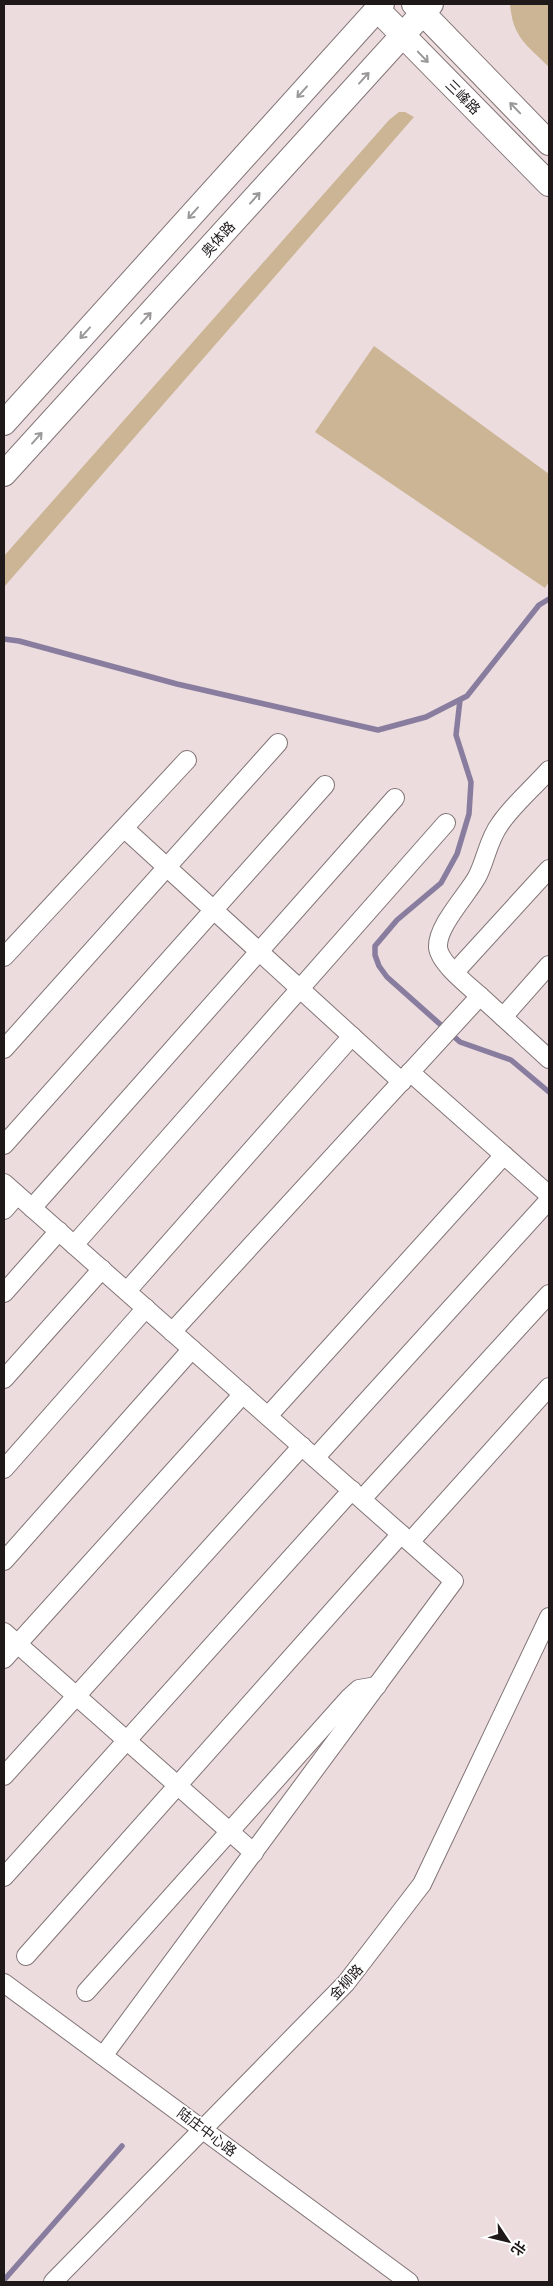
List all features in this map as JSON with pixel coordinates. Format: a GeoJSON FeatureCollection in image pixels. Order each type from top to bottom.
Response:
{"type":"FeatureCollection","features":[{"type":"Feature","properties":{"kind":"main road","name":"三峰路"},"geometry":{"type":"LineString","coordinates":[[379,7],[403,36],[549,184]]}},
{"type":"Feature","properties":{"kind":"main road"},"geometry":{"type":"LineString","coordinates":[[4,423],[379,7]]}},
{"type":"Feature","properties":{"kind":"main road"},"geometry":{"type":"LineString","coordinates":[[423,7],[549,143]]}},
{"type":"Feature","properties":{"kind":"main road","name":"奥体路"},"geometry":{"type":"LineString","coordinates":[[4,474],[403,36],[423,7]]}},
{"type":"Feature","properties":{"kind":"street"},"geometry":{"type":"LineString","coordinates":[[4,1049],[278,743]]}},
{"type":"Feature","properties":{"kind":"street"},"geometry":{"type":"LineString","coordinates":[[4,957],[125,829],[187,760]]}},
{"type":"Feature","properties":{"kind":"street"},"geometry":{"type":"LineString","coordinates":[[549,770],[500,824],[490,842],[477,876],[449,918],[438,948],[445,962],[549,1059]]}},
{"type":"Feature","properties":{"kind":"street"},"geometry":{"type":"LineString","coordinates":[[4,1145],[325,785]]}},
{"type":"Feature","properties":{"kind":"street"},"geometry":{"type":"LineString","coordinates":[[32,1208],[396,798]]}},
{"type":"Feature","properties":{"kind":"street"},"geometry":{"type":"LineString","coordinates":[[74,1245],[446,823]]}},
{"type":"Feature","properties":{"kind":"street"},"geometry":{"type":"LineString","coordinates":[[125,829],[352,1036],[504,1155],[549,1194]]}},
{"type":"Feature","properties":{"kind":"street"},"geometry":{"type":"LineString","coordinates":[[455,972],[549,869]]}},
{"type":"Feature","properties":{"kind":"street"},"geometry":{"type":"LineString","coordinates":[[503,1017],[549,965]]}},
{"type":"Feature","properties":{"kind":"street"},"geometry":{"type":"LineString","coordinates":[[172,1332],[480,996]]}},
{"type":"Feature","properties":{"kind":"street"},"geometry":{"type":"LineString","coordinates":[[127,1292],[352,1036]]}},
{"type":"Feature","properties":{"kind":"street"},"geometry":{"type":"LineString","coordinates":[[268,1416],[504,1155]]}},
{"type":"Feature","properties":{"kind":"street"},"geometry":{"type":"LineString","coordinates":[[4,1183],[454,1581],[102,2056]]}},
{"type":"Feature","properties":{"kind":"street"},"geometry":{"type":"LineString","coordinates":[[4,1210],[17,1195]]}},
{"type":"Feature","properties":{"kind":"street"},"geometry":{"type":"LineString","coordinates":[[4,1776],[75,1695],[549,1200]]}},
{"type":"Feature","properties":{"kind":"street"},"geometry":{"type":"LineString","coordinates":[[4,1293],[59,1231]]}},
{"type":"Feature","properties":{"kind":"street"},"geometry":{"type":"LineString","coordinates":[[4,1379],[102,1269]]}},
{"type":"Feature","properties":{"kind":"street"},"geometry":{"type":"LineString","coordinates":[[4,1877],[126,1740],[549,1294]]}},
{"type":"Feature","properties":{"kind":"street"},"geometry":{"type":"LineString","coordinates":[[4,1469],[146,1308]]}},
{"type":"Feature","properties":{"kind":"street"},"geometry":{"type":"LineString","coordinates":[[4,1561],[192,1349]]}},
{"type":"Feature","properties":{"kind":"street"},"geometry":{"type":"LineString","coordinates":[[26,1956],[178,1785],[406,1538],[549,1387]]}},
{"type":"Feature","properties":{"kind":"street"},"geometry":{"type":"LineString","coordinates":[[4,1659],[243,1394]]}},
{"type":"Feature","properties":{"kind":"street","name":"金柳路"},"geometry":{"type":"LineString","coordinates":[[53,2282],[346,1983],[422,1884],[549,1617]]}},
{"type":"Feature","properties":{"kind":"street"},"geometry":{"type":"LineString","coordinates":[[4,1632],[254,1853]]}},
{"type":"Feature","properties":{"kind":"street"},"geometry":{"type":"LineString","coordinates":[[86,1992],[349,1698],[359,1689],[377,1686]]}},
{"type":"Feature","properties":{"kind":"street","name":"陆庄中心路"},"geometry":{"type":"LineString","coordinates":[[4,1983],[409,2282]]}},
{"type":"Feature","properties":{"kind":"shaded area"},"geometry":{"type":"Polygon","coordinates":[[[510,4],[549,4],[549,67],[522,40],[514,25],[510,4]]]}},
{"type":"Feature","properties":{"kind":"shaded area"},"geometry":{"type":"Polygon","coordinates":[[[399,112],[405,112],[414,117],[4,587],[4,556],[389,120],[399,112]]]}},
{"type":"Feature","properties":{"kind":"shaded area"},"geometry":{"type":"Polygon","coordinates":[[[374,346],[549,474],[549,582],[545,588],[315,432],[374,346]]]}},
{"type":"Feature","properties":{"kind":"waterway"},"geometry":{"type":"LineString","coordinates":[[4,639],[19,641],[177,684],[378,730],[426,717],[467,696],[539,605],[549,599]]}},
{"type":"Feature","properties":{"kind":"waterway"},"geometry":{"type":"LineString","coordinates":[[460,700],[456,735],[471,782],[469,814],[457,854],[441,883],[397,920],[375,946],[375,955],[379,966],[387,977],[460,1042],[511,1060],[549,1092]]}},
{"type":"Feature","properties":{"kind":"waterway"},"geometry":{"type":"LineString","coordinates":[[4,2280],[122,2146]]}}]}
